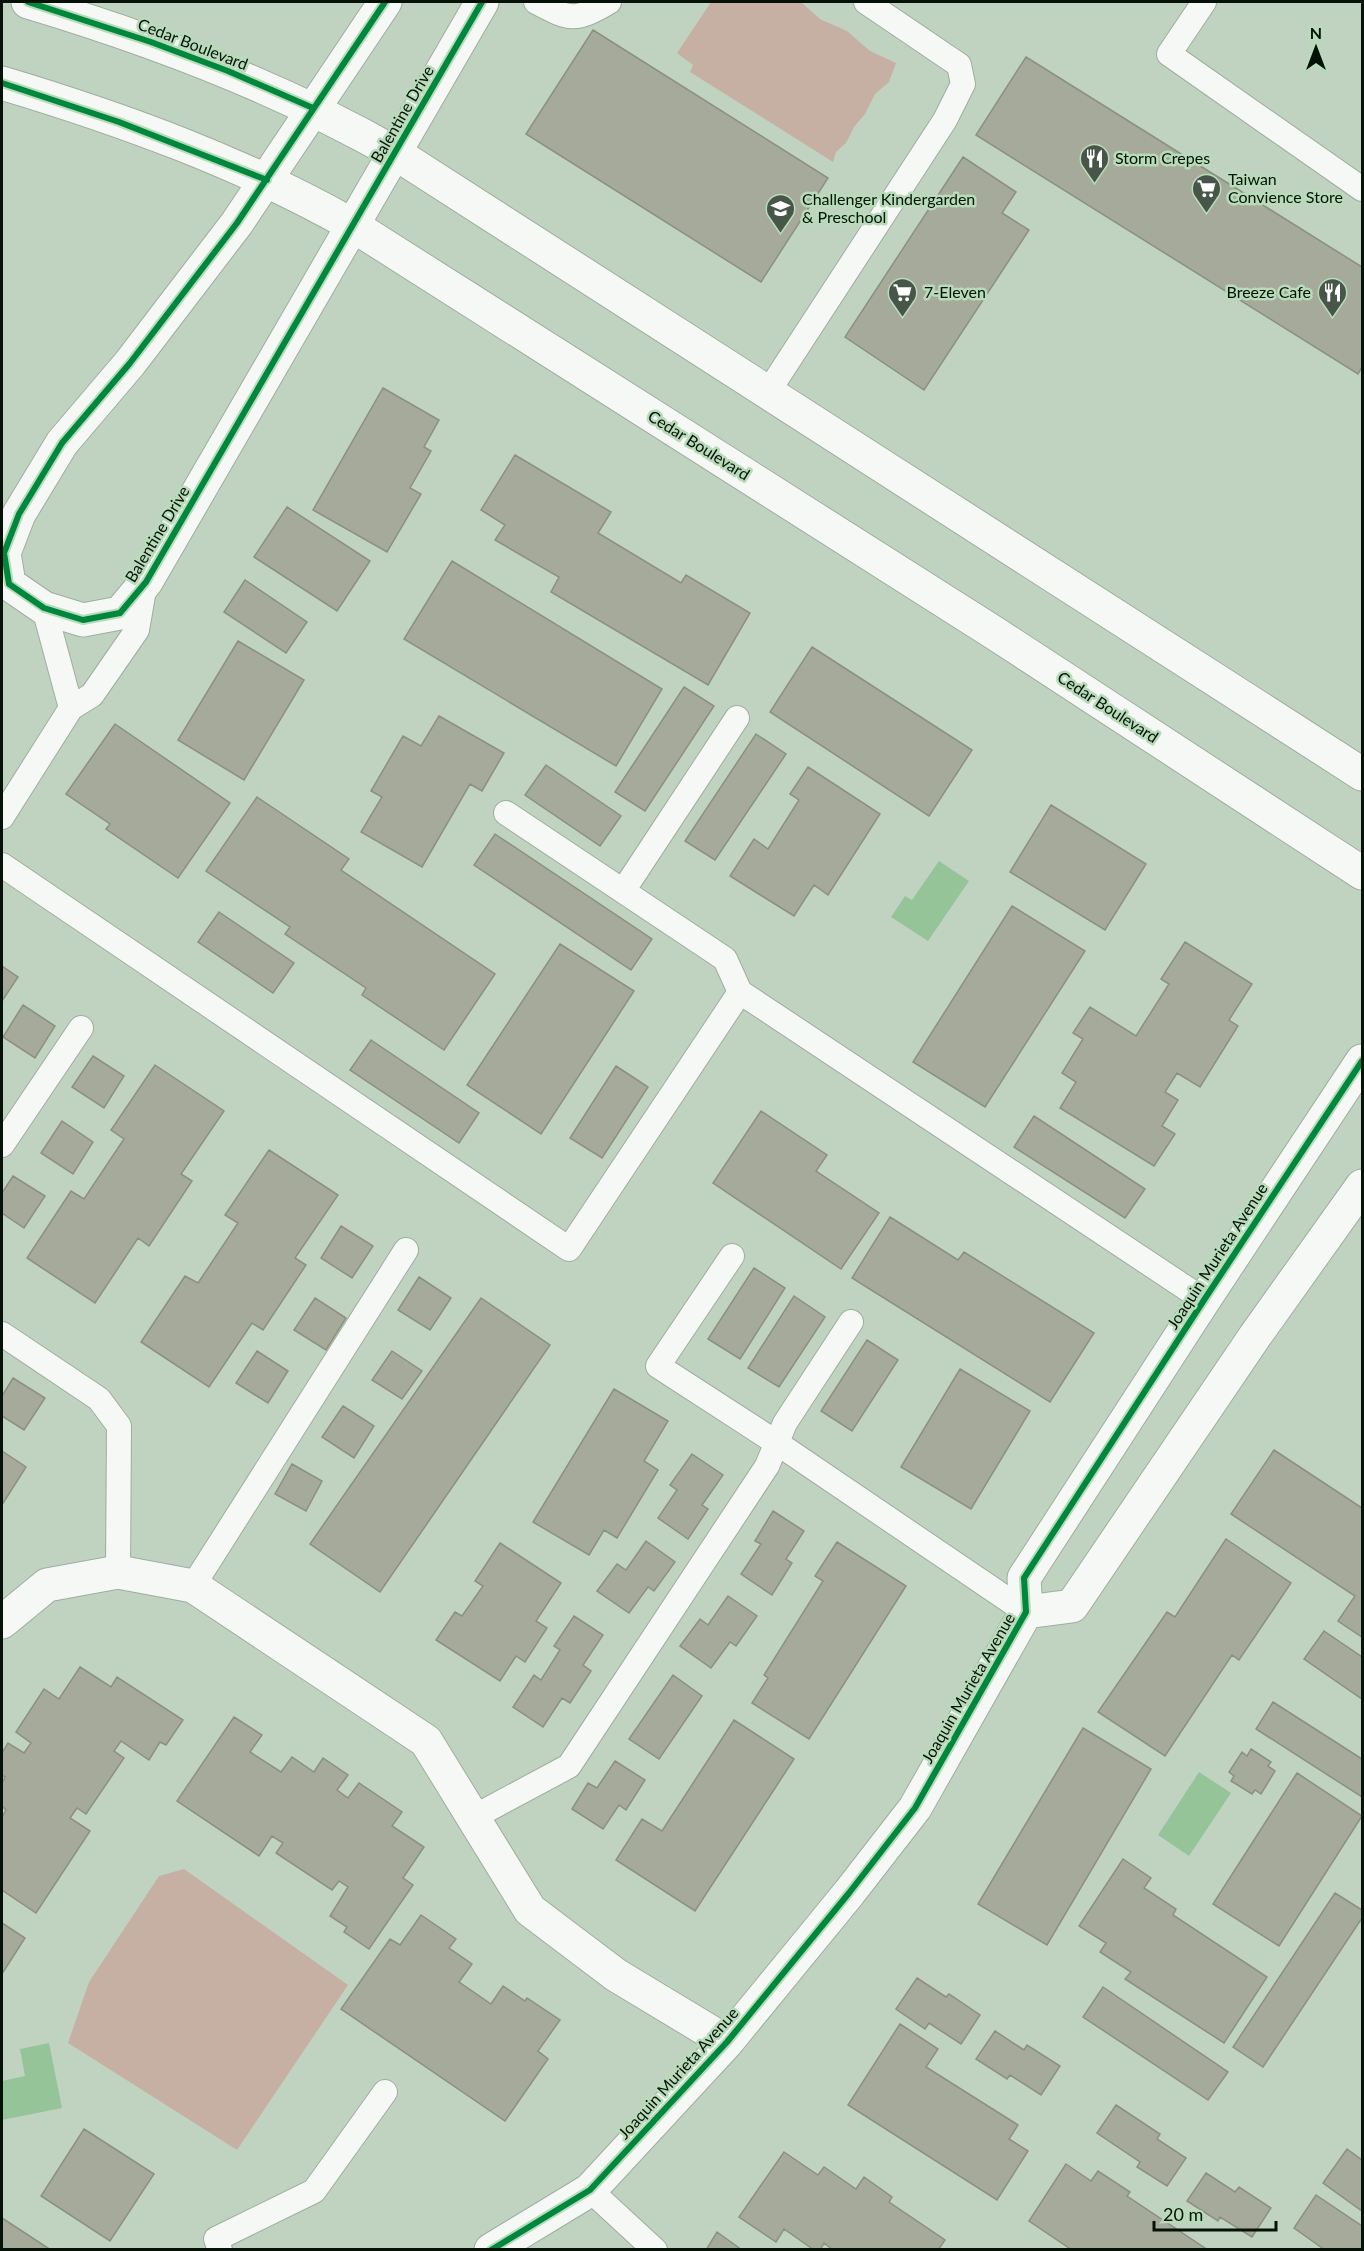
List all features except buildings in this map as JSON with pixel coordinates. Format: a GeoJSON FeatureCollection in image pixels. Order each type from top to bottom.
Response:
{"type":"FeatureCollection","features":[{"type":"Feature","properties":{"kind":"street","name":"Cedar Boulevard"},"geometry":{"type":"LineString","coordinates":[[28,2],[151,42],[228,71],[313,108],[395,153],[1362,774]]}},
{"type":"Feature","properties":{"kind":"street","name":"Balentine Drive"},"geometry":{"type":"LineString","coordinates":[[385,2],[267,180],[193,282],[130,363],[62,443],[20,514],[4,553],[4,586],[44,608],[83,620],[120,613],[146,582],[482,2]]}},
{"type":"Feature","properties":{"kind":"street","name":"Cedar Boulevard"},"geometry":{"type":"LineString","coordinates":[[2,83],[119,122],[267,180],[352,225],[996,634],[1362,873]]}},
{"type":"Feature","properties":{"kind":"street","name":"Joaquin Murieta Avenue"},"geometry":{"type":"LineString","coordinates":[[491,2250],[590,2190],[727,2042],[915,1808],[1026,1612],[1024,1578],[1362,1061]]}},
{"type":"Feature","properties":{"kind":"street","name":"Joaquin Murieta Avenue"},"geometry":{"type":"LineString","coordinates":[[1026,1612],[1072,1606],[1255,1336],[1362,1186]]}},
{"type":"Feature","properties":{"kind":"street"},"geometry":{"type":"LineString","coordinates":[[2,1622],[47,1585],[118,1572],[193,1586],[426,1741],[530,1910],[616,1975],[727,2042]]}},
{"type":"Feature","properties":{"kind":"lane"},"geometry":{"type":"LineString","coordinates":[[536,2],[559,15],[579,17],[609,2]]}},
{"type":"Feature","properties":{"kind":"lane"},"geometry":{"type":"LineString","coordinates":[[768,392],[945,120],[963,84],[959,65],[866,2]]}},
{"type":"Feature","properties":{"kind":"lane"},"geometry":{"type":"LineString","coordinates":[[1204,2],[1170,54],[1362,189]]}},
{"type":"Feature","properties":{"kind":"lane"},"geometry":{"type":"LineString","coordinates":[[2,817],[71,708],[92,696],[137,630],[146,582]]}},
{"type":"Feature","properties":{"kind":"lane"},"geometry":{"type":"LineString","coordinates":[[44,608],[71,708]]}},
{"type":"Feature","properties":{"kind":"lane"},"geometry":{"type":"LineString","coordinates":[[623,891],[737,718]]}},
{"type":"Feature","properties":{"kind":"lane"},"geometry":{"type":"LineString","coordinates":[[506,813],[725,959],[740,992],[1204,1300]]}},
{"type":"Feature","properties":{"kind":"lane"},"geometry":{"type":"LineString","coordinates":[[2,865],[569,1249],[740,992]]}},
{"type":"Feature","properties":{"kind":"lane"},"geometry":{"type":"LineString","coordinates":[[2,1145],[81,1029]]}},
{"type":"Feature","properties":{"kind":"lane"},"geometry":{"type":"LineString","coordinates":[[193,1586],[406,1250]]}},
{"type":"Feature","properties":{"kind":"lane"},"geometry":{"type":"LineString","coordinates":[[732,1256],[658,1366],[777,1443],[1026,1612]]}},
{"type":"Feature","properties":{"kind":"lane"},"geometry":{"type":"LineString","coordinates":[[474,1816],[569,1766],[767,1466],[785,1423],[851,1322]]}},
{"type":"Feature","properties":{"kind":"lane"},"geometry":{"type":"LineString","coordinates":[[2,1334],[99,1399],[119,1426],[118,1572]]}},
{"type":"Feature","properties":{"kind":"lane"},"geometry":{"type":"LineString","coordinates":[[220,2250],[216,2239],[314,2191],[385,2092]]}},
{"type":"Feature","properties":{"kind":"lane"},"geometry":{"type":"LineString","coordinates":[[590,2190],[655,2250]]}},
{"type":"Feature","properties":{"kind":"shaded area"},"geometry":{"type":"Polygon","coordinates":[[[711,2],[801,2],[820,19],[847,31],[870,51],[896,63],[889,82],[875,94],[846,143],[836,152],[833,162],[690,72],[693,65],[677,53],[711,2]]]}},
{"type":"Feature","properties":{"kind":"shaded area"},"geometry":{"type":"Polygon","coordinates":[[[939,861],[969,881],[928,941],[891,917],[905,896],[912,900],[939,861]]]}},
{"type":"Feature","properties":{"kind":"shaded area"},"geometry":{"type":"Polygon","coordinates":[[[1199,1772],[1231,1793],[1189,1856],[1158,1835],[1199,1772]]]}},
{"type":"Feature","properties":{"kind":"shaded area"},"geometry":{"type":"Polygon","coordinates":[[[184,1869],[348,1985],[237,2150],[68,2043],[89,1982],[159,1876],[184,1869]]]}},
{"type":"Feature","properties":{"kind":"shaded area"},"geometry":{"type":"Polygon","coordinates":[[[49,2043],[62,2108],[2,2120],[2,2081],[25,2076],[20,2049],[49,2043]]]}},
{"type":"Feature","properties":{"kind":"cycle path"},"geometry":{"type":"LineString","coordinates":[[28,2],[151,42],[228,71],[313,108]]}},
{"type":"Feature","properties":{"kind":"cycle path"},"geometry":{"type":"LineString","coordinates":[[385,2],[237,223],[130,363],[62,443],[19,514],[4,553],[9,584],[44,608],[83,620],[120,613],[146,582],[482,2]]}},
{"type":"Feature","properties":{"kind":"cycle path"},"geometry":{"type":"LineString","coordinates":[[2,83],[119,122],[267,180]]}},
{"type":"Feature","properties":{"kind":"cycle path"},"geometry":{"type":"LineString","coordinates":[[491,2250],[590,2190],[727,2042],[915,1808],[1026,1612],[1024,1578],[1362,1061]]}},
{"type":"Feature","properties":{"kind":"place","name":"Storm Crepes"},"geometry":{"type":"Point","coordinates":[1094,184]}},
{"type":"Feature","properties":{"kind":"place","name":"Taiwan Convience Store"},"geometry":{"type":"Point","coordinates":[1207,214]}},
{"type":"Feature","properties":{"kind":"place","name":"Challenger Kindergarden & Preschool"},"geometry":{"type":"Point","coordinates":[781,234]}},
{"type":"Feature","properties":{"kind":"place","name":"7-Eleven"},"geometry":{"type":"Point","coordinates":[903,318]}},
{"type":"Feature","properties":{"kind":"place","name":"Breeze Cafe"},"geometry":{"type":"Point","coordinates":[1332,318]}}]}
